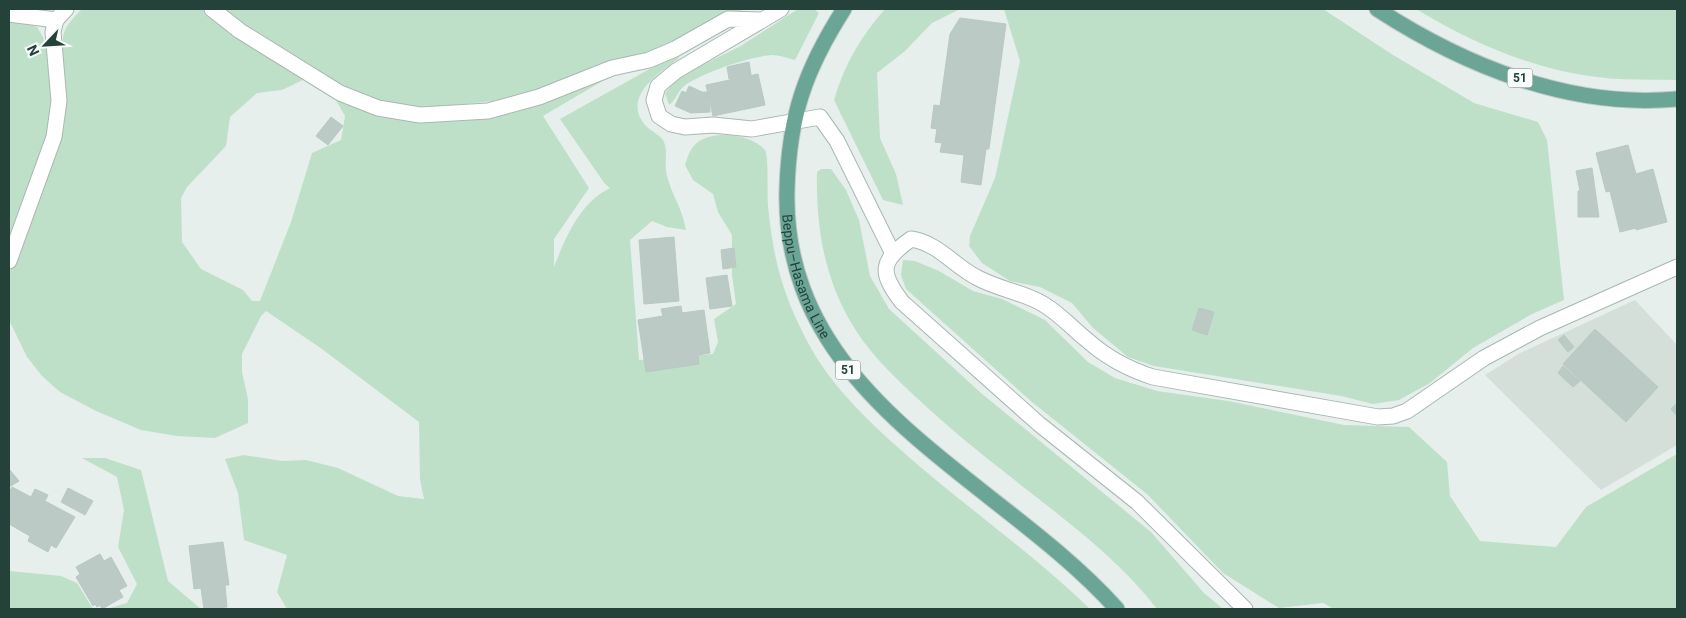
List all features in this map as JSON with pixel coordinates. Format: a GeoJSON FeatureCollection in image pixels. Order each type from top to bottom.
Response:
{"type":"FeatureCollection","features":[{"type":"Feature","properties":{"kind":"main road","name":"Beppu–Hasama Line"},"geometry":{"type":"LineString","coordinates":[[844,9],[808,72],[793,121],[786,204],[797,272],[808,304],[840,360],[861,385],[921,442],[1083,573],[1117,609]]}},
{"type":"Feature","properties":{"kind":"main road","name":"51"},"geometry":{"type":"LineString","coordinates":[[1377,9],[1419,35],[1501,72],[1555,89],[1608,99],[1677,99]]}},
{"type":"Feature","properties":{"kind":"street"},"geometry":{"type":"LineString","coordinates":[[212,9],[240,31],[340,93],[378,108],[420,115],[488,111],[540,97],[612,68],[649,60],[675,49],[728,19],[760,20]]}},
{"type":"Feature","properties":{"kind":"street"},"geometry":{"type":"LineString","coordinates":[[782,9],[760,20],[676,71],[658,86],[654,100],[660,116],[671,124],[684,127],[713,125],[752,129],[820,117],[837,142],[892,252]]}},
{"type":"Feature","properties":{"kind":"street"},"geometry":{"type":"LineString","coordinates":[[9,14],[61,14],[53,32],[58,101],[54,137],[9,261]]}},
{"type":"Feature","properties":{"kind":"street"},"geometry":{"type":"LineString","coordinates":[[1245,609],[1221,588],[1137,502],[1039,424],[902,302],[890,286],[885,270],[892,252],[911,239],[923,241],[974,277],[1000,289],[1041,303],[1063,318],[1113,360],[1153,377],[1378,417],[1393,416],[1407,410],[1484,358],[1532,332],[1677,267]]}},
{"type":"Feature","properties":{"kind":"shaded area"},"geometry":{"type":"Polygon","coordinates":[[[1635,300],[1677,345],[1677,445],[1601,490],[1485,375],[1520,353],[1635,300]]]}},
{"type":"Feature","properties":{"kind":"green space"},"geometry":{"type":"Polygon","coordinates":[[[9,9],[31,9],[11,19],[37,27],[43,37],[48,55],[52,117],[46,145],[9,242],[9,9]]]}},
{"type":"Feature","properties":{"kind":"green space"},"geometry":{"type":"Polygon","coordinates":[[[82,9],[205,9],[305,79],[282,90],[257,93],[230,117],[226,146],[187,187],[181,198],[182,242],[201,269],[243,290],[252,301],[260,301],[291,222],[312,153],[341,140],[345,116],[333,95],[445,120],[616,73],[543,116],[589,188],[554,239],[554,267],[569,232],[582,211],[599,194],[610,188],[605,184],[560,119],[680,52],[678,59],[660,72],[644,88],[639,97],[640,117],[647,127],[659,135],[664,142],[667,176],[686,230],[667,227],[652,221],[630,240],[639,360],[713,354],[718,342],[714,319],[736,304],[732,275],[732,235],[718,212],[713,194],[693,180],[685,165],[693,147],[705,138],[722,135],[751,140],[765,150],[766,153],[770,224],[776,258],[785,290],[806,339],[834,382],[856,407],[893,443],[1042,566],[1090,609],[287,609],[277,592],[287,555],[244,540],[238,493],[225,459],[244,455],[282,461],[306,460],[338,468],[398,496],[424,499],[420,479],[419,422],[322,349],[266,311],[261,316],[242,354],[242,372],[248,399],[248,423],[215,438],[177,436],[141,430],[96,411],[60,392],[42,376],[27,357],[9,320],[9,274],[64,127],[63,40],[65,30],[82,9]]]}},
{"type":"Feature","properties":{"kind":"green space"},"geometry":{"type":"Polygon","coordinates":[[[222,9],[747,9],[718,17],[673,44],[538,90],[502,100],[419,109],[376,101],[325,76],[260,39],[222,9]]]}},
{"type":"Feature","properties":{"kind":"green space"},"geometry":{"type":"Polygon","coordinates":[[[798,9],[814,9],[819,13],[795,60],[772,55],[725,66],[690,82],[683,87],[669,105],[665,93],[679,76],[739,47],[798,9]]]}},
{"type":"Feature","properties":{"kind":"green space"},"geometry":{"type":"Polygon","coordinates":[[[885,9],[960,9],[932,23],[905,51],[877,73],[880,138],[896,174],[903,205],[883,200],[834,100],[854,51],[885,9]]]}},
{"type":"Feature","properties":{"kind":"green space"},"geometry":{"type":"Polygon","coordinates":[[[1004,9],[1323,9],[1393,55],[1474,103],[1538,122],[1547,140],[1564,300],[1532,314],[1473,348],[1430,383],[1399,400],[1373,404],[1341,396],[1154,366],[1128,357],[1093,328],[1072,303],[1040,287],[1010,281],[982,263],[969,246],[970,236],[995,178],[1020,61],[1004,9]]]}},
{"type":"Feature","properties":{"kind":"green space"},"geometry":{"type":"Polygon","coordinates":[[[1416,9],[1677,9],[1677,80],[1607,78],[1549,68],[1503,53],[1459,33],[1416,9]]]}},
{"type":"Feature","properties":{"kind":"green space"},"geometry":{"type":"Polygon","coordinates":[[[821,169],[831,169],[846,190],[859,220],[870,276],[889,309],[981,393],[1151,532],[1204,593],[1223,609],[1157,609],[1128,575],[1112,560],[1061,516],[957,434],[880,362],[863,341],[849,319],[840,302],[827,266],[818,210],[817,172],[821,169]]]}},
{"type":"Feature","properties":{"kind":"green space"},"geometry":{"type":"Polygon","coordinates":[[[903,260],[915,261],[939,271],[973,291],[1002,299],[1045,320],[1088,362],[1115,378],[1157,391],[1228,401],[1344,425],[1409,427],[1447,462],[1450,496],[1480,541],[1556,547],[1586,507],[1677,454],[1677,609],[1334,609],[1323,603],[1279,608],[1223,573],[1148,495],[1032,402],[906,289],[901,275],[903,260]]]}},
{"type":"Feature","properties":{"kind":"green space"},"geometry":{"type":"Polygon","coordinates":[[[82,458],[105,458],[141,470],[168,581],[201,609],[106,609],[127,603],[137,584],[118,547],[124,510],[117,477],[82,458]]]}},
{"type":"Feature","properties":{"kind":"green space"},"geometry":{"type":"Polygon","coordinates":[[[9,571],[61,576],[77,583],[93,609],[9,609],[9,571]]]}},
{"type":"Feature","properties":{"kind":"building"},"geometry":{"type":"Polygon","coordinates":[[[960,18],[1006,24],[989,149],[986,149],[981,185],[961,182],[964,155],[940,152],[942,143],[935,142],[937,129],[931,128],[934,105],[940,106],[950,34],[960,18]]]}},
{"type":"Feature","properties":{"kind":"building"},"geometry":{"type":"Polygon","coordinates":[[[749,62],[751,75],[729,79],[727,67],[749,62]]]}},
{"type":"Feature","properties":{"kind":"building"},"geometry":{"type":"Polygon","coordinates":[[[758,74],[765,105],[713,116],[706,85],[758,74]]]}},
{"type":"Feature","properties":{"kind":"building"},"geometry":{"type":"Polygon","coordinates":[[[689,86],[702,92],[708,92],[710,112],[691,113],[675,106],[682,91],[686,93],[689,86]]]}},
{"type":"Feature","properties":{"kind":"building"},"geometry":{"type":"Polygon","coordinates":[[[331,117],[343,126],[328,145],[316,136],[331,117]]]}},
{"type":"Feature","properties":{"kind":"building"},"geometry":{"type":"Polygon","coordinates":[[[1628,145],[1636,174],[1653,169],[1667,222],[1620,232],[1610,191],[1606,192],[1596,153],[1628,145]]]}},
{"type":"Feature","properties":{"kind":"building"},"geometry":{"type":"Polygon","coordinates":[[[1592,168],[1599,217],[1578,217],[1578,191],[1580,191],[1576,171],[1592,168]]]}},
{"type":"Feature","properties":{"kind":"building"},"geometry":{"type":"Polygon","coordinates":[[[674,237],[679,301],[644,304],[639,240],[674,237]]]}},
{"type":"Feature","properties":{"kind":"building"},"geometry":{"type":"Polygon","coordinates":[[[734,248],[736,267],[723,269],[721,250],[734,248]]]}},
{"type":"Feature","properties":{"kind":"building"},"geometry":{"type":"Polygon","coordinates":[[[727,275],[732,306],[710,309],[706,278],[727,275]]]}},
{"type":"Feature","properties":{"kind":"building"},"geometry":{"type":"Polygon","coordinates":[[[681,306],[682,313],[704,310],[710,353],[698,355],[699,364],[646,372],[638,320],[663,316],[661,309],[681,306]]]}},
{"type":"Feature","properties":{"kind":"building"},"geometry":{"type":"Polygon","coordinates":[[[1199,308],[1214,312],[1207,335],[1192,330],[1199,308]]]}},
{"type":"Feature","properties":{"kind":"building"},"geometry":{"type":"Polygon","coordinates":[[[1595,329],[1658,387],[1626,422],[1563,364],[1595,329]]]}},
{"type":"Feature","properties":{"kind":"building"},"geometry":{"type":"Polygon","coordinates":[[[1564,335],[1574,347],[1568,352],[1558,340],[1564,335]]]}},
{"type":"Feature","properties":{"kind":"building"},"geometry":{"type":"Polygon","coordinates":[[[1563,366],[1580,381],[1573,387],[1558,373],[1563,366]]]}},
{"type":"Feature","properties":{"kind":"building"},"geometry":{"type":"Polygon","coordinates":[[[1677,403],[1677,416],[1671,409],[1677,403]]]}},
{"type":"Feature","properties":{"kind":"building"},"geometry":{"type":"Polygon","coordinates":[[[9,469],[19,481],[9,487],[9,469]]]}},
{"type":"Feature","properties":{"kind":"building"},"geometry":{"type":"Polygon","coordinates":[[[12,487],[31,497],[35,489],[48,495],[45,501],[75,517],[56,548],[51,545],[48,552],[28,541],[30,536],[9,524],[9,493],[12,487]]]}},
{"type":"Feature","properties":{"kind":"building"},"geometry":{"type":"Polygon","coordinates":[[[68,488],[93,501],[85,515],[61,502],[68,488]]]}},
{"type":"Feature","properties":{"kind":"building"},"geometry":{"type":"Polygon","coordinates":[[[223,542],[229,585],[225,585],[227,607],[204,609],[201,588],[194,589],[189,546],[223,542]]]}},
{"type":"Feature","properties":{"kind":"building"},"geometry":{"type":"Polygon","coordinates":[[[100,554],[104,561],[111,557],[127,586],[119,590],[123,597],[102,609],[100,605],[97,607],[95,604],[93,606],[76,577],[80,574],[76,567],[100,554]]]}}]}
